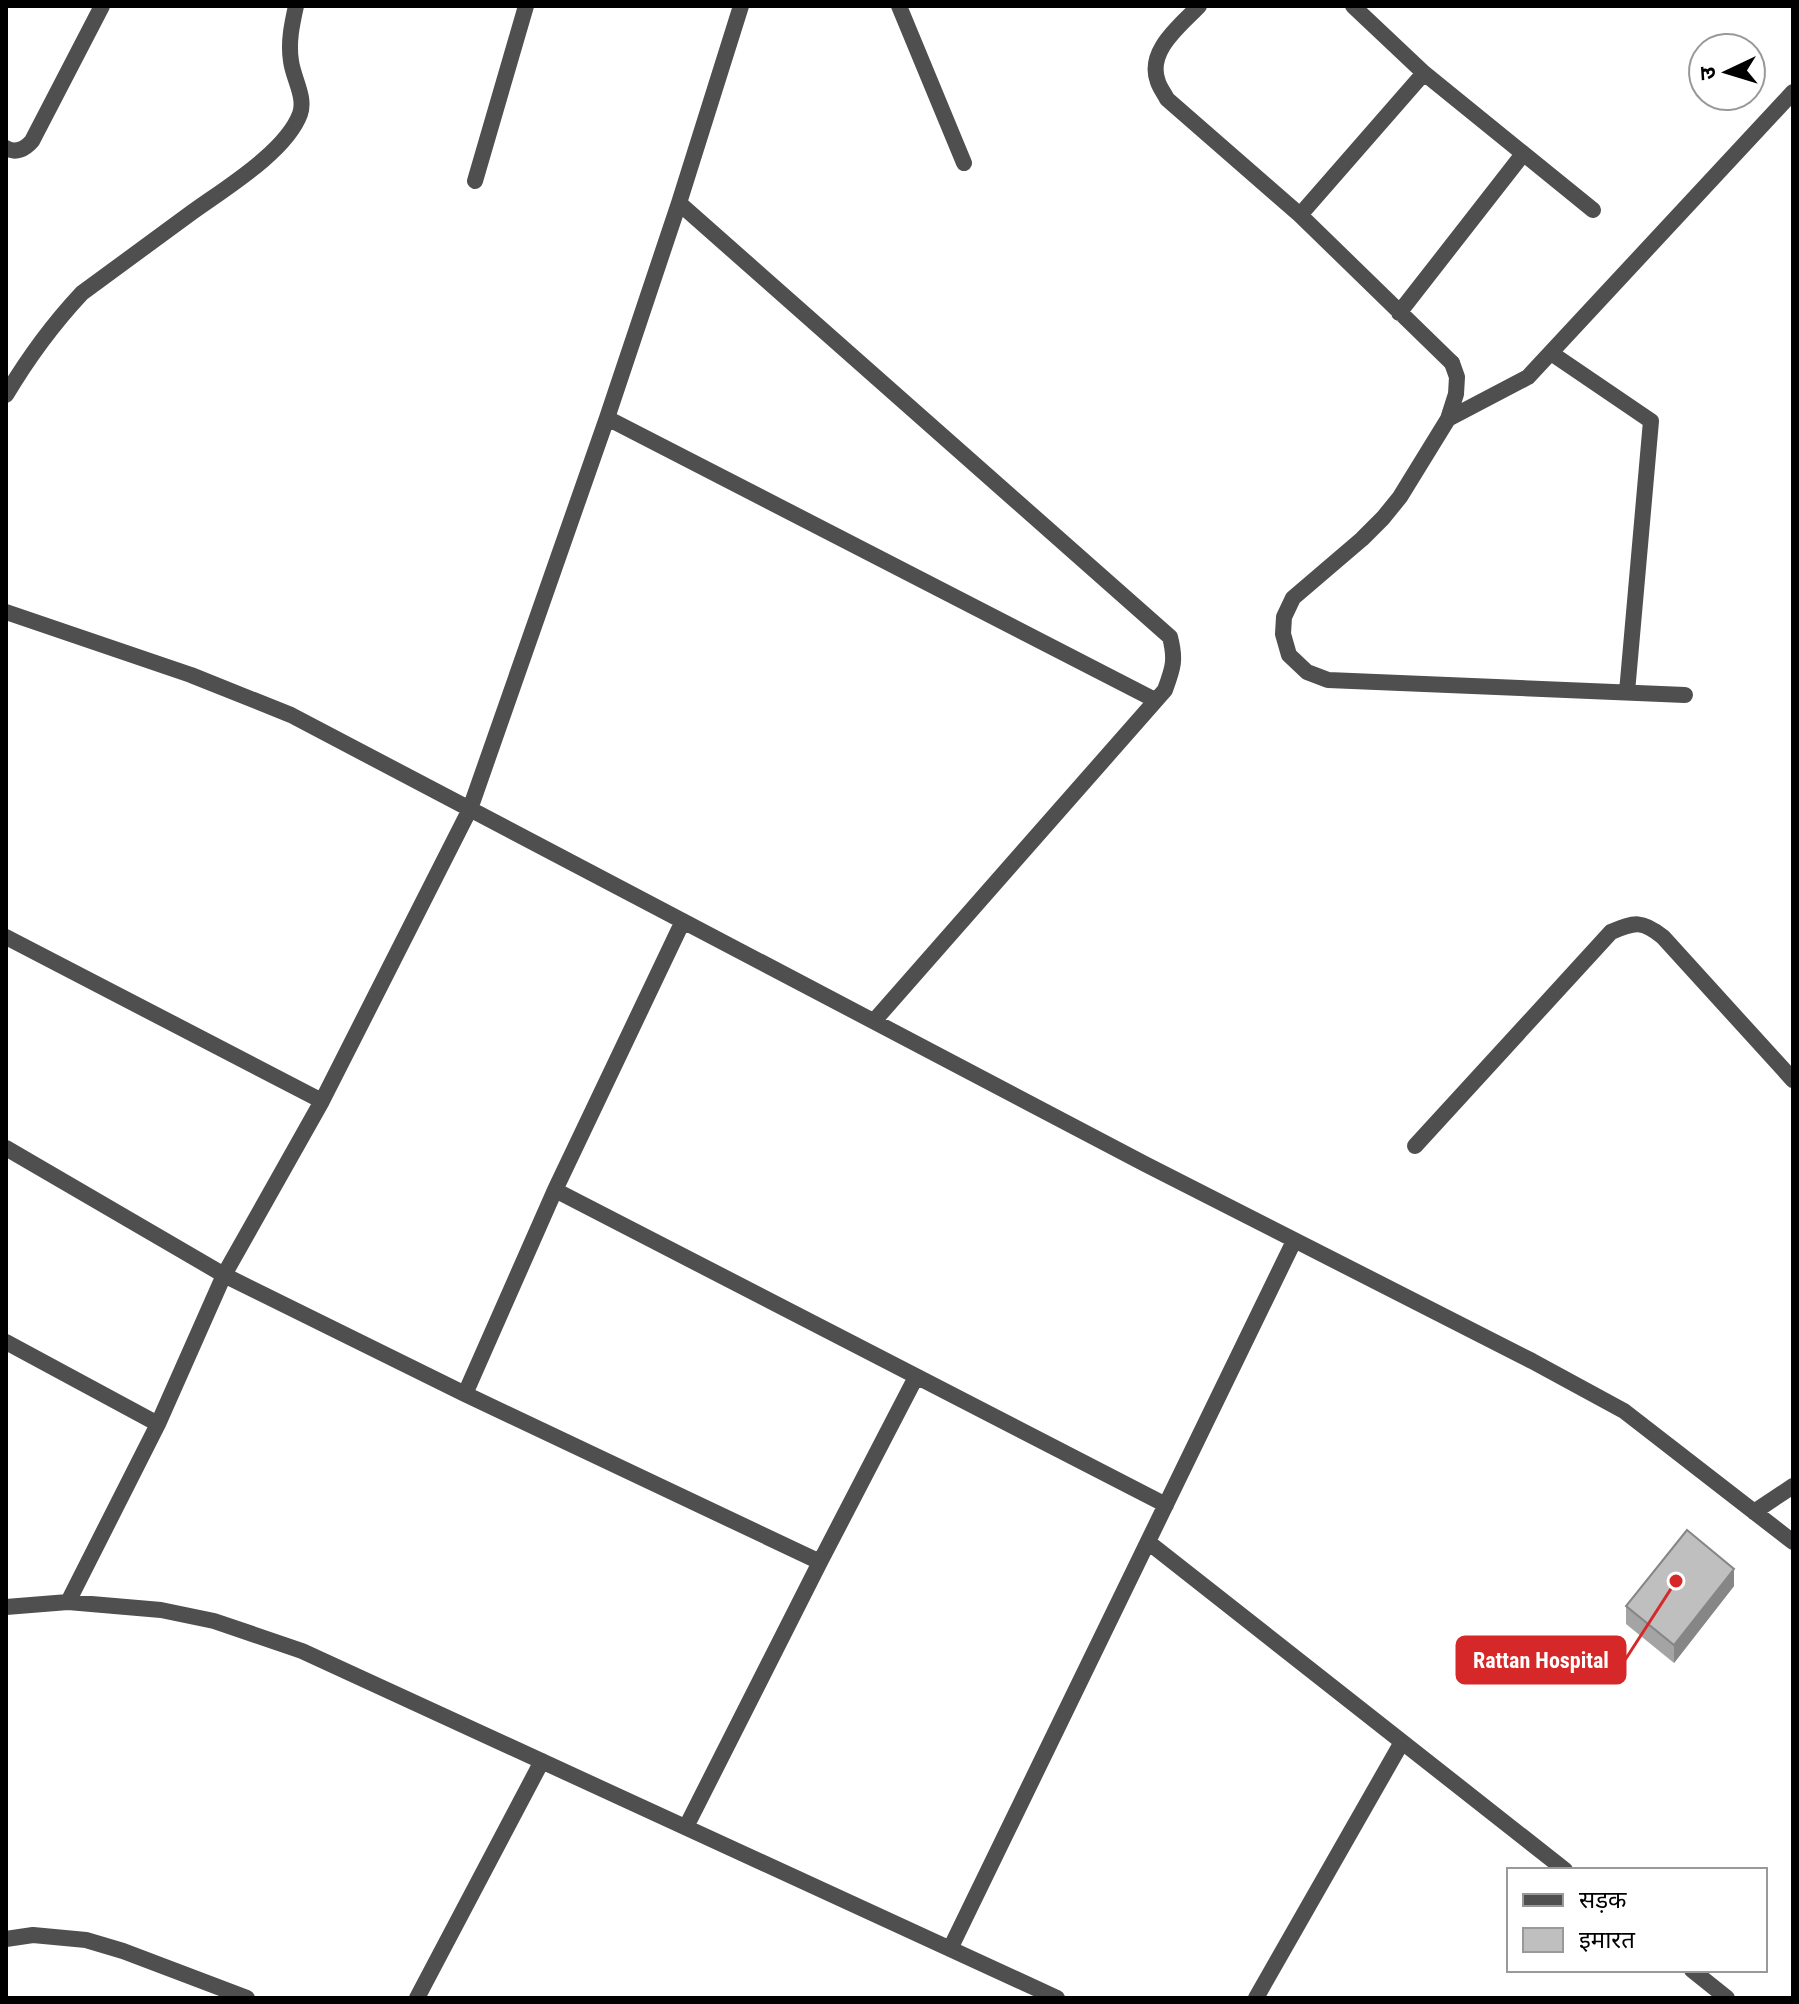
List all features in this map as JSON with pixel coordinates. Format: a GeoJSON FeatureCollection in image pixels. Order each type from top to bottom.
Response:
{"type":"FeatureCollection","features":[{"type":"Feature","properties":{"kind":"street"},"geometry":{"type":"LineString","coordinates":[[6,148],[17,151],[32,141],[102,6]]}},
{"type":"Feature","properties":{"kind":"street"},"geometry":{"type":"LineString","coordinates":[[6,395],[57,320],[82,293],[264,160],[290,131],[300,114],[302,100],[290,48],[290,31],[296,6]]}},
{"type":"Feature","properties":{"kind":"street"},"geometry":{"type":"LineString","coordinates":[[475,181],[526,6]]}},
{"type":"Feature","properties":{"kind":"street"},"geometry":{"type":"LineString","coordinates":[[68,1602],[158,1424],[224,1275],[322,1101],[470,809],[607,418],[741,6]]}},
{"type":"Feature","properties":{"kind":"street"},"geometry":{"type":"LineString","coordinates":[[899,6],[964,163]]}},
{"type":"Feature","properties":{"kind":"street"},"geometry":{"type":"LineString","coordinates":[[1199,6],[1165,42],[1156,60],[1156,79],[1167,99],[1300,215],[1452,363],[1457,377],[1456,394],[1448,419],[1400,497],[1362,539],[1293,598],[1284,617],[1283,634],[1289,655],[1307,672],[1328,680],[1685,695]]}},
{"type":"Feature","properties":{"kind":"street"},"geometry":{"type":"LineString","coordinates":[[1353,6],[1424,73],[1593,210]]}},
{"type":"Feature","properties":{"kind":"street"},"geometry":{"type":"LineString","coordinates":[[1300,215],[1424,73]]}},
{"type":"Feature","properties":{"kind":"street"},"geometry":{"type":"LineString","coordinates":[[1448,419],[1528,377],[1793,92]]}},
{"type":"Feature","properties":{"kind":"street"},"geometry":{"type":"LineString","coordinates":[[1399,313],[1523,154]]}},
{"type":"Feature","properties":{"kind":"street"},"geometry":{"type":"LineString","coordinates":[[679,203],[1170,637],[1175,655],[1165,690],[874,1021]]}},
{"type":"Feature","properties":{"kind":"street"},"geometry":{"type":"LineString","coordinates":[[1551,353],[1651,421],[1627,692]]}},
{"type":"Feature","properties":{"kind":"street"},"geometry":{"type":"LineString","coordinates":[[607,418],[1155,700]]}},
{"type":"Feature","properties":{"kind":"street"},"geometry":{"type":"LineString","coordinates":[[6,612],[191,675],[291,715],[1624,1411],[1793,1542]]}},
{"type":"Feature","properties":{"kind":"street"},"geometry":{"type":"LineString","coordinates":[[465,1394],[555,1190],[683,921]]}},
{"type":"Feature","properties":{"kind":"street"},"geometry":{"type":"LineString","coordinates":[[1415,1146],[1611,932],[1630,924],[1648,925],[1663,937],[1793,1080]]}},
{"type":"Feature","properties":{"kind":"street"},"geometry":{"type":"LineString","coordinates":[[6,937],[322,1101]]}},
{"type":"Feature","properties":{"kind":"street"},"geometry":{"type":"LineString","coordinates":[[6,1148],[224,1275],[465,1394],[820,1562]]}},
{"type":"Feature","properties":{"kind":"street"},"geometry":{"type":"LineString","coordinates":[[555,1190],[1166,1505]]}},
{"type":"Feature","properties":{"kind":"street"},"geometry":{"type":"LineString","coordinates":[[950,1949],[1294,1241]]}},
{"type":"Feature","properties":{"kind":"street"},"geometry":{"type":"LineString","coordinates":[[6,1342],[158,1424]]}},
{"type":"Feature","properties":{"kind":"street"},"geometry":{"type":"LineString","coordinates":[[686,1827],[916,1377]]}},
{"type":"Feature","properties":{"kind":"street"},"geometry":{"type":"LineString","coordinates":[[1754,1512],[1793,1486]]}},
{"type":"Feature","properties":{"kind":"street"},"geometry":{"type":"LineString","coordinates":[[1148,1542],[1562,1868]]}},
{"type":"Feature","properties":{"kind":"street"},"geometry":{"type":"LineString","coordinates":[[6,1607],[68,1602],[161,1610],[214,1621],[302,1651],[1057,1998]]}},
{"type":"Feature","properties":{"kind":"street"},"geometry":{"type":"LineString","coordinates":[[1256,1998],[1402,1742]]}},
{"type":"Feature","properties":{"kind":"street"},"geometry":{"type":"LineString","coordinates":[[417,1998],[542,1761]]}},
{"type":"Feature","properties":{"kind":"street"},"geometry":{"type":"LineString","coordinates":[[6,1939],[33,1935],[86,1940],[247,1998]]}},
{"type":"Feature","properties":{"kind":"street"},"geometry":{"type":"LineString","coordinates":[[1694,1972],[1727,1998]]}},
{"type":"Feature","properties":{"kind":"building"},"geometry":{"type":"Polygon","coordinates":[[[1687,1530],[1734,1569],[1674,1645],[1626,1606],[1687,1530]]]}},
{"type":"Feature","properties":{"kind":"place","name":"Rattan Hospital"},"geometry":{"type":"Point","coordinates":[1676,1581]}}]}
